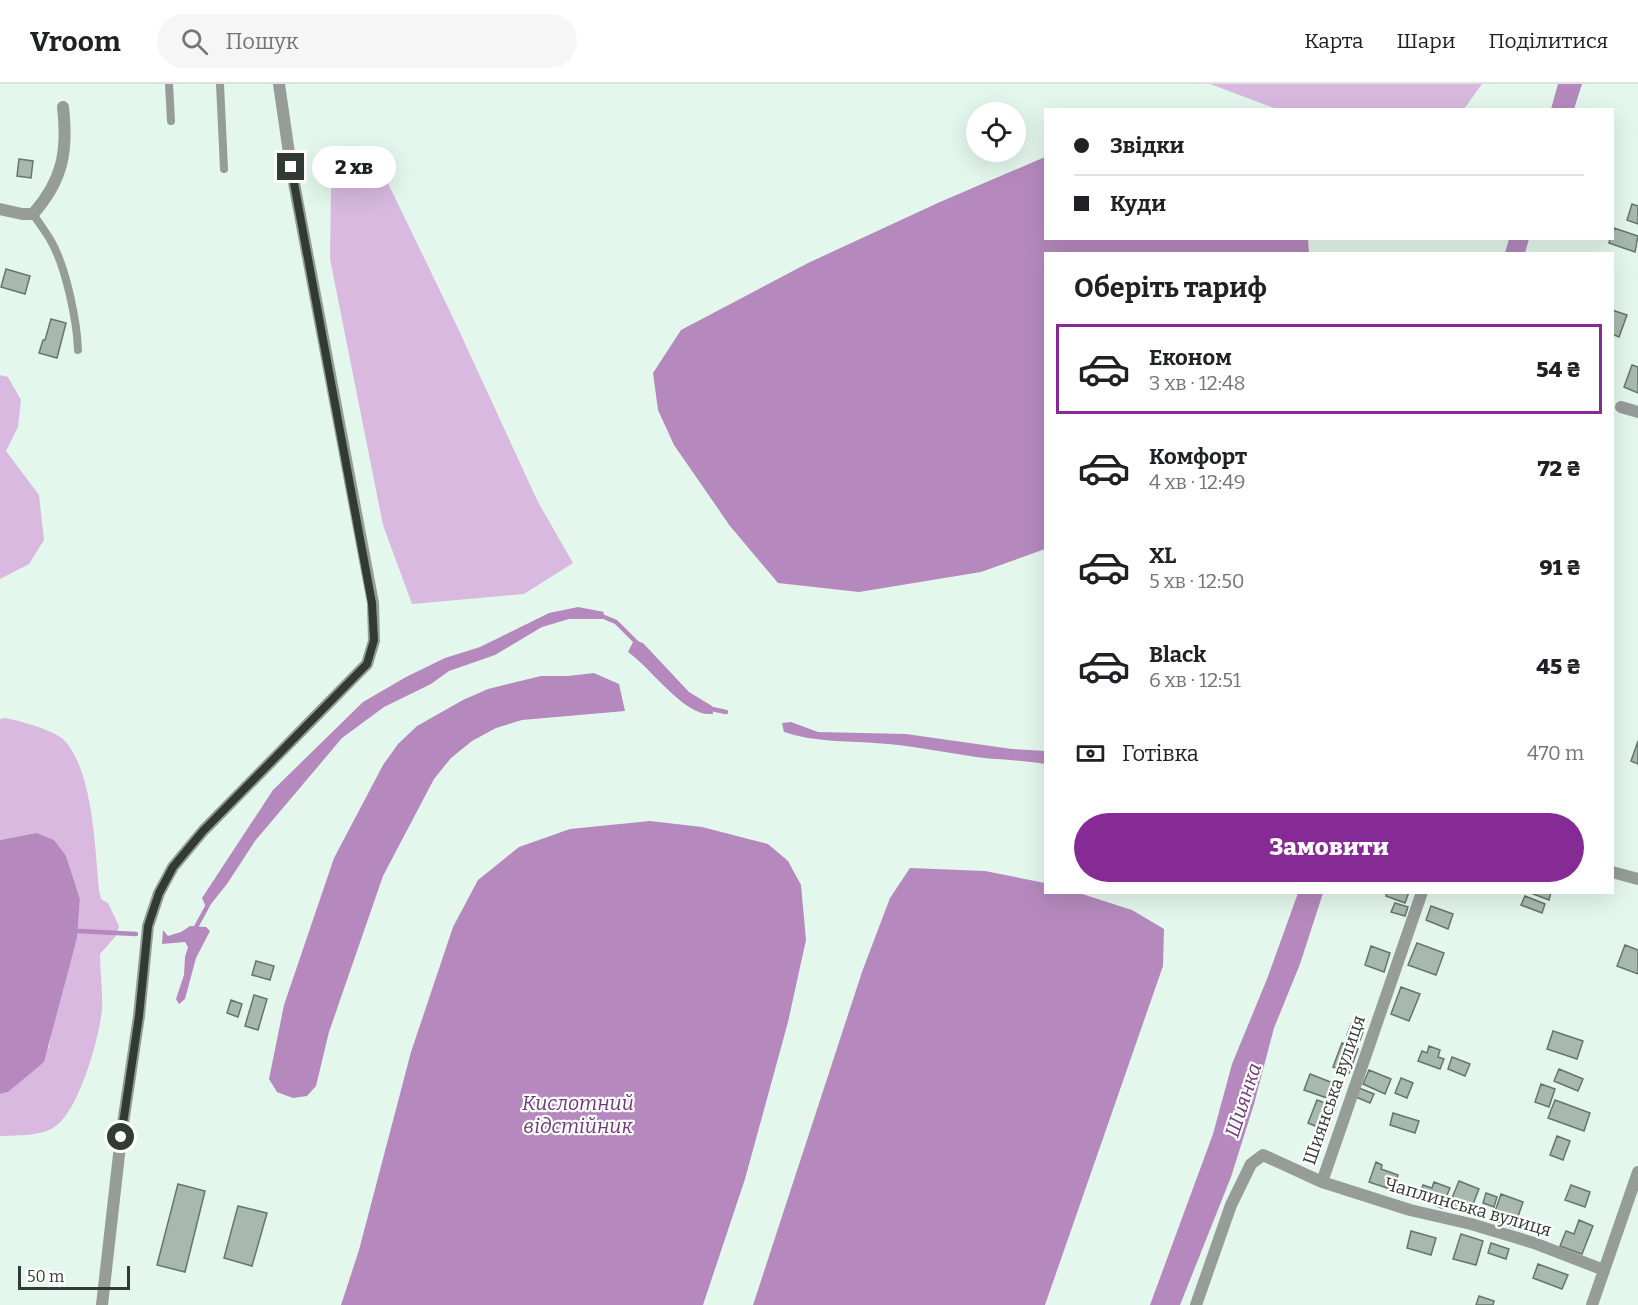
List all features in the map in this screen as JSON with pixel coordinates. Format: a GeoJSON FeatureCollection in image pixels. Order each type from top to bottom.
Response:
{"type":"FeatureCollection","features":[{"type":"Feature","properties":{"kind":"street"},"geometry":{"type":"LineString","coordinates":[[102,1305],[121,1137],[139,1016],[148,926],[159,893],[173,867],[203,831],[367,664],[374,640],[372,603],[291,167],[279,84]]}},
{"type":"Feature","properties":{"kind":"street"},"geometry":{"type":"LineString","coordinates":[[0,209],[33,214],[44,202],[62,165],[66,135],[63,107]]}},
{"type":"Feature","properties":{"kind":"street"},"geometry":{"type":"LineString","coordinates":[[1621,407],[1638,412]]}},
{"type":"Feature","properties":{"kind":"street"},"geometry":{"type":"LineString","coordinates":[[1614,873],[1638,879]]}},
{"type":"Feature","properties":{"kind":"street","name":"Шиянська вулиця"},"geometry":{"type":"LineString","coordinates":[[1196,1305],[1231,1205],[1251,1164],[1263,1155],[1322,1182],[1421,894]]}},
{"type":"Feature","properties":{"kind":"street"},"geometry":{"type":"LineString","coordinates":[[1592,1305],[1638,1172]]}},
{"type":"Feature","properties":{"kind":"street","name":"Чаплинська вулиця"},"geometry":{"type":"LineString","coordinates":[[1322,1182],[1410,1210],[1471,1224],[1534,1243],[1604,1270]]}},
{"type":"Feature","properties":{"kind":"lane"},"geometry":{"type":"LineString","coordinates":[[170,84],[171,121]]}},
{"type":"Feature","properties":{"kind":"lane"},"geometry":{"type":"LineString","coordinates":[[220,84],[224,169]]}},
{"type":"Feature","properties":{"kind":"lane"},"geometry":{"type":"LineString","coordinates":[[33,214],[52,242],[65,281],[77,328],[78,350]]}},
{"type":"Feature","properties":{"kind":"shaded area"},"geometry":{"type":"Polygon","coordinates":[[[1210,84],[1482,84],[1465,108],[1274,108],[1210,84]]]}},
{"type":"Feature","properties":{"kind":"shaded area"},"geometry":{"type":"Polygon","coordinates":[[[335,146],[372,150],[538,502],[573,563],[524,594],[412,604],[383,525],[330,259],[331,189],[335,146]]]}},
{"type":"Feature","properties":{"kind":"shaded area"},"geometry":{"type":"Polygon","coordinates":[[[0,375],[8,377],[21,400],[18,427],[6,451],[39,495],[44,540],[29,564],[0,579],[0,375]]]}},
{"type":"Feature","properties":{"kind":"shaded area"},"geometry":{"type":"Polygon","coordinates":[[[5,718],[54,733],[65,741],[74,755],[82,772],[91,812],[101,899],[108,903],[119,926],[116,936],[100,954],[102,1010],[100,1022],[86,1074],[71,1107],[62,1120],[48,1131],[29,1135],[0,1136],[0,1094],[8,1092],[49,1047],[77,938],[80,899],[66,856],[36,833],[0,840],[0,719],[5,718]]]}},
{"type":"Feature","properties":{"kind":"water"},"geometry":{"type":"Polygon","coordinates":[[[1558,84],[1582,84],[1574,108],[1551,108],[1558,84]]]}},
{"type":"Feature","properties":{"kind":"water"},"geometry":{"type":"Polygon","coordinates":[[[1044,157],[1044,240],[1308,240],[1309,252],[1044,252],[1044,549],[981,572],[859,592],[778,583],[730,526],[674,445],[658,410],[653,373],[681,330],[808,263],[1044,157]]]}},
{"type":"Feature","properties":{"kind":"water"},"geometry":{"type":"Polygon","coordinates":[[[1509,240],[1529,240],[1525,252],[1505,252],[1509,240]]]}},
{"type":"Feature","properties":{"kind":"water"},"geometry":{"type":"Polygon","coordinates":[[[578,607],[604,612],[602,619],[569,619],[542,627],[495,655],[449,671],[431,684],[384,707],[342,738],[255,841],[227,884],[207,909],[202,898],[273,790],[363,702],[445,658],[480,647],[549,613],[578,607]]]}},
{"type":"Feature","properties":{"kind":"water"},"geometry":{"type":"Polygon","coordinates":[[[634,640],[643,643],[689,692],[712,706],[713,714],[702,713],[681,701],[628,652],[634,640]]]}},
{"type":"Feature","properties":{"kind":"water"},"geometry":{"type":"Polygon","coordinates":[[[594,673],[619,684],[625,711],[522,720],[496,728],[472,741],[451,758],[434,779],[383,876],[329,1032],[316,1086],[307,1096],[293,1098],[277,1092],[269,1079],[284,1005],[334,858],[383,765],[398,744],[417,726],[488,689],[541,676],[594,673]]]}},
{"type":"Feature","properties":{"kind":"water"},"geometry":{"type":"Polygon","coordinates":[[[791,722],[818,732],[906,734],[1012,749],[1044,751],[1044,764],[976,757],[900,745],[807,738],[784,732],[782,723],[791,722]]]}},
{"type":"Feature","properties":{"kind":"water","name":"Кислотний відстійник"},"geometry":{"type":"Polygon","coordinates":[[[650,821],[702,827],[768,844],[788,861],[801,885],[806,940],[788,1022],[745,1179],[703,1305],[341,1305],[359,1250],[411,1052],[453,927],[478,880],[519,847],[570,829],[650,821]]]}},
{"type":"Feature","properties":{"kind":"water"},"geometry":{"type":"Polygon","coordinates":[[[36,833],[54,840],[66,856],[80,899],[77,938],[44,1062],[8,1092],[0,1094],[0,840],[36,833]]]}},
{"type":"Feature","properties":{"kind":"water"},"geometry":{"type":"Polygon","coordinates":[[[910,868],[985,871],[1044,883],[1044,894],[1082,894],[1132,910],[1164,929],[1163,966],[1045,1305],[753,1305],[862,972],[890,898],[910,868]]]}},
{"type":"Feature","properties":{"kind":"water","name":"Шиянка"},"geometry":{"type":"Polygon","coordinates":[[[1298,894],[1323,894],[1300,964],[1274,1028],[1254,1104],[1231,1177],[1180,1305],[1150,1305],[1213,1134],[1232,1064],[1267,979],[1298,894]]]}},
{"type":"Feature","properties":{"kind":"water"},"geometry":{"type":"Polygon","coordinates":[[[190,926],[206,927],[210,931],[196,958],[185,999],[179,1004],[176,999],[184,975],[188,947],[185,942],[162,944],[163,930],[168,936],[190,926]]]}},
{"type":"Feature","properties":{"kind":"building"},"geometry":{"type":"Polygon","coordinates":[[[19,159],[33,161],[31,178],[17,176],[19,159]]]}},
{"type":"Feature","properties":{"kind":"building"},"geometry":{"type":"Polygon","coordinates":[[[1632,204],[1638,206],[1638,224],[1627,220],[1632,204]]]}},
{"type":"Feature","properties":{"kind":"building"},"geometry":{"type":"Polygon","coordinates":[[[1614,228],[1638,236],[1635,252],[1609,243],[1610,240],[1614,240],[1614,228]]]}},
{"type":"Feature","properties":{"kind":"building"},"geometry":{"type":"Polygon","coordinates":[[[6,269],[30,276],[25,294],[1,287],[6,269]]]}},
{"type":"Feature","properties":{"kind":"building"},"geometry":{"type":"Polygon","coordinates":[[[1614,311],[1627,315],[1619,337],[1614,335],[1614,311]]]}},
{"type":"Feature","properties":{"kind":"building"},"geometry":{"type":"Polygon","coordinates":[[[51,319],[66,323],[57,358],[39,353],[51,319]]]}},
{"type":"Feature","properties":{"kind":"building"},"geometry":{"type":"Polygon","coordinates":[[[1632,365],[1638,367],[1638,393],[1624,387],[1632,365]]]}},
{"type":"Feature","properties":{"kind":"building"},"geometry":{"type":"Polygon","coordinates":[[[1638,741],[1638,764],[1631,761],[1638,741]]]}},
{"type":"Feature","properties":{"kind":"building"},"geometry":{"type":"Polygon","coordinates":[[[1386,894],[1408,894],[1405,903],[1386,896],[1386,894]]]}},
{"type":"Feature","properties":{"kind":"building"},"geometry":{"type":"Polygon","coordinates":[[[1533,894],[1550,894],[1549,900],[1533,894]]]}},
{"type":"Feature","properties":{"kind":"building"},"geometry":{"type":"Polygon","coordinates":[[[1525,896],[1545,904],[1542,913],[1521,905],[1525,896]]]}},
{"type":"Feature","properties":{"kind":"building"},"geometry":{"type":"Polygon","coordinates":[[[1395,903],[1408,907],[1405,916],[1391,912],[1395,903]]]}},
{"type":"Feature","properties":{"kind":"building"},"geometry":{"type":"Polygon","coordinates":[[[1431,906],[1453,914],[1448,929],[1426,920],[1431,906]]]}},
{"type":"Feature","properties":{"kind":"building"},"geometry":{"type":"Polygon","coordinates":[[[1417,943],[1444,953],[1436,975],[1408,965],[1417,943]]]}},
{"type":"Feature","properties":{"kind":"building"},"geometry":{"type":"Polygon","coordinates":[[[1625,945],[1638,950],[1638,974],[1617,966],[1625,945]]]}},
{"type":"Feature","properties":{"kind":"building"},"geometry":{"type":"Polygon","coordinates":[[[1371,946],[1390,953],[1384,972],[1365,965],[1371,946]]]}},
{"type":"Feature","properties":{"kind":"building"},"geometry":{"type":"Polygon","coordinates":[[[256,961],[274,966],[270,980],[252,975],[256,961]]]}},
{"type":"Feature","properties":{"kind":"building"},"geometry":{"type":"Polygon","coordinates":[[[1401,987],[1420,994],[1409,1021],[1391,1014],[1401,987]]]}},
{"type":"Feature","properties":{"kind":"building"},"geometry":{"type":"Polygon","coordinates":[[[254,995],[267,999],[258,1030],[245,1026],[254,995]]]}},
{"type":"Feature","properties":{"kind":"building"},"geometry":{"type":"Polygon","coordinates":[[[231,1000],[242,1004],[238,1017],[227,1013],[231,1000]]]}},
{"type":"Feature","properties":{"kind":"building"},"geometry":{"type":"Polygon","coordinates":[[[1351,1024],[1364,1029],[1360,1040],[1347,1035],[1351,1024]]]}},
{"type":"Feature","properties":{"kind":"building"},"geometry":{"type":"Polygon","coordinates":[[[1553,1031],[1583,1041],[1577,1059],[1547,1049],[1553,1031]]]}},
{"type":"Feature","properties":{"kind":"building"},"geometry":{"type":"Polygon","coordinates":[[[1342,1043],[1358,1049],[1349,1073],[1333,1067],[1342,1043]]]}},
{"type":"Feature","properties":{"kind":"building"},"geometry":{"type":"Polygon","coordinates":[[[1429,1046],[1440,1050],[1438,1057],[1444,1059],[1440,1069],[1418,1061],[1422,1051],[1427,1053],[1429,1046]]]}},
{"type":"Feature","properties":{"kind":"building"},"geometry":{"type":"Polygon","coordinates":[[[1452,1057],[1470,1064],[1465,1076],[1448,1069],[1452,1057]]]}},
{"type":"Feature","properties":{"kind":"building"},"geometry":{"type":"Polygon","coordinates":[[[1559,1069],[1583,1079],[1578,1091],[1554,1081],[1559,1069]]]}},
{"type":"Feature","properties":{"kind":"building"},"geometry":{"type":"Polygon","coordinates":[[[1369,1070],[1391,1079],[1385,1094],[1363,1084],[1369,1070]]]}},
{"type":"Feature","properties":{"kind":"building"},"geometry":{"type":"Polygon","coordinates":[[[1310,1074],[1333,1083],[1327,1098],[1304,1090],[1310,1074]]]}},
{"type":"Feature","properties":{"kind":"building"},"geometry":{"type":"Polygon","coordinates":[[[1401,1078],[1413,1083],[1407,1098],[1395,1093],[1401,1078]]]}},
{"type":"Feature","properties":{"kind":"building"},"geometry":{"type":"Polygon","coordinates":[[[1541,1084],[1555,1089],[1549,1107],[1535,1102],[1541,1084]]]}},
{"type":"Feature","properties":{"kind":"building"},"geometry":{"type":"Polygon","coordinates":[[[1359,1088],[1374,1094],[1370,1103],[1356,1097],[1359,1088]]]}},
{"type":"Feature","properties":{"kind":"building"},"geometry":{"type":"Polygon","coordinates":[[[1317,1100],[1336,1107],[1327,1131],[1308,1123],[1317,1100]]]}},
{"type":"Feature","properties":{"kind":"building"},"geometry":{"type":"Polygon","coordinates":[[[1555,1100],[1590,1113],[1584,1131],[1548,1118],[1555,1100]]]}},
{"type":"Feature","properties":{"kind":"building"},"geometry":{"type":"Polygon","coordinates":[[[1393,1113],[1419,1121],[1415,1133],[1390,1125],[1393,1113]]]}},
{"type":"Feature","properties":{"kind":"building"},"geometry":{"type":"Polygon","coordinates":[[[1557,1136],[1570,1141],[1563,1160],[1550,1155],[1557,1136]]]}},
{"type":"Feature","properties":{"kind":"building"},"geometry":{"type":"Polygon","coordinates":[[[1376,1162],[1382,1165],[1381,1169],[1398,1175],[1393,1190],[1369,1182],[1376,1162]]]}},
{"type":"Feature","properties":{"kind":"building"},"geometry":{"type":"Polygon","coordinates":[[[1459,1181],[1479,1189],[1469,1214],[1449,1205],[1459,1181]]]}},
{"type":"Feature","properties":{"kind":"building"},"geometry":{"type":"Polygon","coordinates":[[[1434,1182],[1450,1188],[1442,1208],[1418,1199],[1423,1185],[1432,1188],[1434,1182]]]}},
{"type":"Feature","properties":{"kind":"building"},"geometry":{"type":"Polygon","coordinates":[[[178,1184],[205,1191],[185,1272],[157,1265],[178,1184]]]}},
{"type":"Feature","properties":{"kind":"building"},"geometry":{"type":"Polygon","coordinates":[[[1571,1185],[1590,1192],[1585,1207],[1565,1200],[1571,1185]]]}},
{"type":"Feature","properties":{"kind":"building"},"geometry":{"type":"Polygon","coordinates":[[[1486,1193],[1497,1197],[1494,1207],[1483,1203],[1486,1193]]]}},
{"type":"Feature","properties":{"kind":"building"},"geometry":{"type":"Polygon","coordinates":[[[1501,1194],[1523,1202],[1514,1228],[1492,1220],[1501,1194]]]}},
{"type":"Feature","properties":{"kind":"building"},"geometry":{"type":"Polygon","coordinates":[[[238,1206],[267,1213],[252,1266],[224,1258],[238,1206]]]}},
{"type":"Feature","properties":{"kind":"building"},"geometry":{"type":"Polygon","coordinates":[[[1579,1220],[1593,1226],[1582,1254],[1560,1246],[1566,1231],[1574,1234],[1579,1220]]]}},
{"type":"Feature","properties":{"kind":"building"},"geometry":{"type":"Polygon","coordinates":[[[1411,1231],[1436,1238],[1431,1255],[1407,1248],[1411,1231]]]}},
{"type":"Feature","properties":{"kind":"building"},"geometry":{"type":"Polygon","coordinates":[[[1461,1234],[1483,1241],[1476,1265],[1453,1259],[1461,1234]]]}},
{"type":"Feature","properties":{"kind":"building"},"geometry":{"type":"Polygon","coordinates":[[[1491,1243],[1509,1249],[1506,1259],[1488,1253],[1491,1243]]]}},
{"type":"Feature","properties":{"kind":"building"},"geometry":{"type":"Polygon","coordinates":[[[1538,1264],[1568,1275],[1562,1289],[1533,1278],[1538,1264]]]}},
{"type":"Feature","properties":{"kind":"building"},"geometry":{"type":"Polygon","coordinates":[[[1479,1296],[1494,1301],[1493,1305],[1476,1305],[1479,1296]]]}},
{"type":"Feature","properties":{"kind":"waterway"},"geometry":{"type":"LineString","coordinates":[[597,614],[616,622],[638,644]]}},
{"type":"Feature","properties":{"kind":"waterway"},"geometry":{"type":"LineString","coordinates":[[707,708],[726,712]]}},
{"type":"Feature","properties":{"kind":"waterway"},"geometry":{"type":"LineString","coordinates":[[195,929],[208,905]]}},
{"type":"Feature","properties":{"kind":"waterway"},"geometry":{"type":"LineString","coordinates":[[78,931],[136,934]]}},
{"type":"Feature","properties":{"kind":"route"},"geometry":{"type":"LineString","coordinates":[[121,1137],[139,1016],[148,926],[159,893],[173,867],[203,831],[367,664],[374,640],[372,603],[291,167]]}}]}
